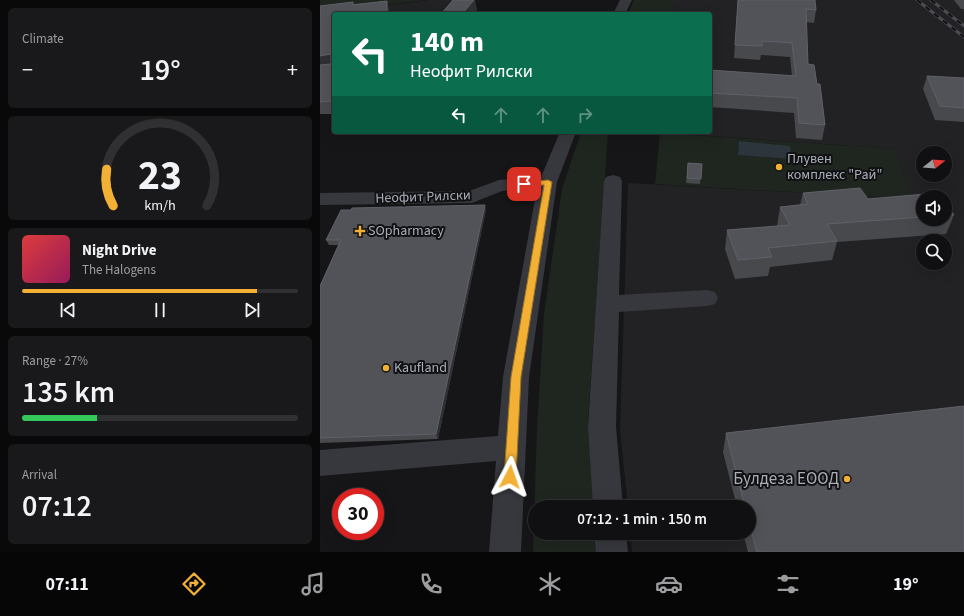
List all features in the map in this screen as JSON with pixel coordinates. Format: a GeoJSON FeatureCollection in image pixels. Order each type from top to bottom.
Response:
{"type":"FeatureCollection","features":[{"type":"Feature","properties":{"kind":"street"},"geometry":{"type":"LineString","coordinates":[[620,12],[626,0]]}},
{"type":"Feature","properties":{"kind":"street"},"geometry":{"type":"LineString","coordinates":[[505,552],[516,377],[548,182],[567,134]]}},
{"type":"Feature","properties":{"kind":"street"},"geometry":{"type":"LineString","coordinates":[[607,500],[602,426],[613,181]]}},
{"type":"Feature","properties":{"kind":"street","name":"Неофит Рилски"},"geometry":{"type":"LineString","coordinates":[[320,199],[472,197],[499,186],[548,182]]}},
{"type":"Feature","properties":{"kind":"street"},"geometry":{"type":"LineString","coordinates":[[607,304],[707,298]]}},
{"type":"Feature","properties":{"kind":"street"},"geometry":{"type":"LineString","coordinates":[[320,463],[512,447]]}},
{"type":"Feature","properties":{"kind":"street"},"geometry":{"type":"LineString","coordinates":[[611,540],[612,552]]}},
{"type":"Feature","properties":{"kind":"shaded area"},"geometry":{"type":"Polygon","coordinates":[[[320,0],[426,0],[320,13],[320,0]]]}},
{"type":"Feature","properties":{"kind":"shaded area"},"geometry":{"type":"Polygon","coordinates":[[[430,0],[465,0],[455,12],[332,12],[332,114],[320,114],[320,13],[430,0]]]}},
{"type":"Feature","properties":{"kind":"shaded area"},"geometry":{"type":"Polygon","coordinates":[[[634,0],[676,0],[671,12],[629,12],[634,0]]]}},
{"type":"Feature","properties":{"kind":"shaded area"},"geometry":{"type":"Polygon","coordinates":[[[676,0],[964,0],[964,552],[632,552],[631,540],[756,540],[756,500],[627,500],[620,431],[628,183],[910,199],[895,149],[681,134],[712,134],[712,12],[671,12],[676,0]]]}},
{"type":"Feature","properties":{"kind":"shaded area"},"geometry":{"type":"Polygon","coordinates":[[[580,134],[608,134],[588,420],[593,500],[535,500],[537,428],[544,314],[562,189],[580,134]]]}},
{"type":"Feature","properties":{"kind":"shaded area","name":"Плувен комплекс \"Рай\""},"geometry":{"type":"Polygon","coordinates":[[[660,134],[675,134],[896,149],[911,199],[655,184],[660,134]]]}},
{"type":"Feature","properties":{"kind":"shaded area"},"geometry":{"type":"Polygon","coordinates":[[[739,141],[790,146],[791,159],[738,155],[739,141]]]}},
{"type":"Feature","properties":{"kind":"shaded area"},"geometry":{"type":"Polygon","coordinates":[[[533,540],[595,540],[596,552],[533,552],[533,540]]]}},
{"type":"Feature","properties":{"kind":"building"},"geometry":{"type":"Polygon","coordinates":[[[453,0],[474,0],[464,12],[443,12],[453,0]]]}},
{"type":"Feature","properties":{"kind":"building"},"geometry":{"type":"Polygon","coordinates":[[[738,0],[815,0],[816,10],[806,9],[808,64],[814,65],[817,84],[820,84],[825,125],[799,123],[797,98],[712,93],[712,70],[796,76],[792,43],[762,41],[762,46],[735,45],[738,0]]]}},
{"type":"Feature","properties":{"kind":"building"},"geometry":{"type":"Polygon","coordinates":[[[387,1],[387,12],[332,12],[332,101],[320,102],[320,65],[331,64],[331,54],[320,56],[320,6],[353,2],[353,5],[387,1]]]}},
{"type":"Feature","properties":{"kind":"building"},"geometry":{"type":"Polygon","coordinates":[[[927,76],[964,78],[964,108],[940,106],[927,76]]]}},
{"type":"Feature","properties":{"kind":"building"},"geometry":{"type":"Polygon","coordinates":[[[688,163],[702,164],[701,179],[687,178],[688,163]]]}},
{"type":"Feature","properties":{"kind":"building"},"geometry":{"type":"Polygon","coordinates":[[[860,188],[868,199],[916,195],[916,218],[827,224],[837,241],[768,248],[772,257],[738,260],[727,230],[790,225],[780,207],[808,204],[803,193],[860,188]]]}},
{"type":"Feature","properties":{"kind":"building","name":"Kaufland"},"geometry":{"type":"Polygon","coordinates":[[[485,205],[436,434],[320,438],[320,286],[341,240],[326,240],[341,210],[351,210],[352,208],[485,205]]]}},
{"type":"Feature","properties":{"kind":"building","name":"Булдеза ЕООД"},"geometry":{"type":"Polygon","coordinates":[[[964,406],[964,552],[757,552],[754,540],[756,540],[756,500],[743,500],[726,433],[964,406]]]}},
{"type":"Feature","properties":{"kind":"railway"},"geometry":{"type":"LineString","coordinates":[[917,0],[964,37]]}},
{"type":"Feature","properties":{"kind":"railway"},"geometry":{"type":"LineString","coordinates":[[931,0],[964,26]]}},
{"type":"Feature","properties":{"kind":"place","name":"Плувен комплекс \"Рай\""},"geometry":{"type":"Point","coordinates":[779,167]}},
{"type":"Feature","properties":{"kind":"place","name":"SOpharmacy"},"geometry":{"type":"Point","coordinates":[360,231]}},
{"type":"Feature","properties":{"kind":"place","name":"Kaufland"},"geometry":{"type":"Point","coordinates":[386,368]}},
{"type":"Feature","properties":{"kind":"place","name":"Булдеза ЕООД"},"geometry":{"type":"Point","coordinates":[847,479]}},
{"type":"Feature","properties":{"kind":"route"},"geometry":{"type":"LineString","coordinates":[[510,477],[516,377],[548,182],[524,184]]}}]}
